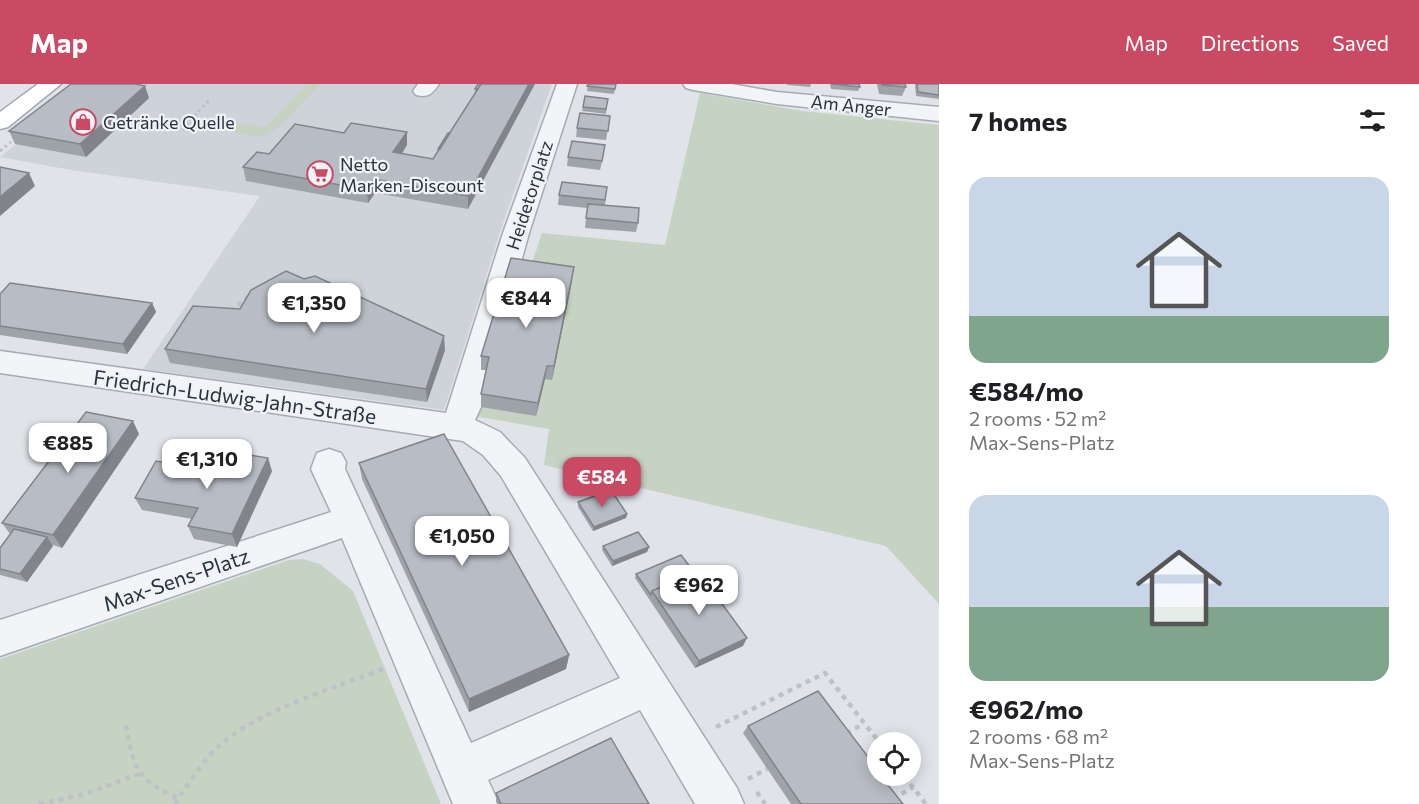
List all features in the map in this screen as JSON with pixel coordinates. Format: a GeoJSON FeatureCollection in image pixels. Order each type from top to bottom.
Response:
{"type":"FeatureCollection","features":[{"type":"Feature","properties":{"kind":"main road"},"geometry":{"type":"LineString","coordinates":[[0,122],[51,84]]}},
{"type":"Feature","properties":{"kind":"street","name":"Heidetorplatz"},"geometry":{"type":"LineString","coordinates":[[463,429],[465,408],[516,233],[567,84]]}},
{"type":"Feature","properties":{"kind":"street","name":"Am Anger"},"geometry":{"type":"LineString","coordinates":[[693,84],[777,98],[939,114]]}},
{"type":"Feature","properties":{"kind":"street","name":"Friedrich-Ludwig-Jahn-Straße"},"geometry":{"type":"LineString","coordinates":[[0,362],[463,429]]}},
{"type":"Feature","properties":{"kind":"street"},"geometry":{"type":"LineString","coordinates":[[463,429],[493,443],[513,467],[721,804]]}},
{"type":"Feature","properties":{"kind":"street"},"geometry":{"type":"LineString","coordinates":[[329,462],[328,468],[469,787],[648,686]]}},
{"type":"Feature","properties":{"kind":"street","name":"Max-Sens-Platz"},"geometry":{"type":"LineString","coordinates":[[0,638],[352,520]]}},
{"type":"Feature","properties":{"kind":"path"},"geometry":{"type":"LineString","coordinates":[[183,130],[191,122],[193,115],[209,101]]}},
{"type":"Feature","properties":{"kind":"path"},"geometry":{"type":"LineString","coordinates":[[223,310],[232,312],[256,292]]}},
{"type":"Feature","properties":{"kind":"path"},"geometry":{"type":"LineString","coordinates":[[126,725],[134,766],[139,774],[154,790],[176,801],[193,776],[220,746],[246,728],[285,707],[413,657]]}},
{"type":"Feature","properties":{"kind":"path"},"geometry":{"type":"LineString","coordinates":[[714,728],[825,673],[871,732]]}},
{"type":"Feature","properties":{"kind":"path"},"geometry":{"type":"LineString","coordinates":[[839,736],[864,724]]}},
{"type":"Feature","properties":{"kind":"path"},"geometry":{"type":"LineString","coordinates":[[748,779],[767,769]]}},
{"type":"Feature","properties":{"kind":"path"},"geometry":{"type":"LineString","coordinates":[[39,804],[85,794],[139,774]]}},
{"type":"Feature","properties":{"kind":"path"},"geometry":{"type":"LineString","coordinates":[[889,802],[913,787],[926,804]]}},
{"type":"Feature","properties":{"kind":"shaded area"},"geometry":{"type":"Polygon","coordinates":[[[91,84],[552,84],[501,229],[444,410],[143,369],[260,196],[71,170],[0,157],[91,84]]]}},
{"type":"Feature","properties":{"kind":"green space"},"geometry":{"type":"Polygon","coordinates":[[[307,84],[320,84],[281,126],[261,137],[237,134],[233,127],[239,123],[265,127],[307,84]]]}},
{"type":"Feature","properties":{"kind":"green space"},"geometry":{"type":"Polygon","coordinates":[[[700,93],[802,111],[939,125],[939,604],[886,546],[544,465],[549,429],[468,415],[528,275],[542,233],[665,245],[700,93]]]}},
{"type":"Feature","properties":{"kind":"green space"},"geometry":{"type":"Polygon","coordinates":[[[303,559],[320,564],[353,591],[441,804],[0,804],[0,659],[289,560],[303,559]]]}},
{"type":"Feature","properties":{"kind":"building","name":"Getränke Quelle"},"geometry":{"type":"Polygon","coordinates":[[[71,84],[145,86],[80,144],[9,131],[71,84]]]}},
{"type":"Feature","properties":{"kind":"building"},"geometry":{"type":"Polygon","coordinates":[[[481,84],[529,84],[468,196],[374,179],[367,190],[243,167],[257,152],[269,154],[295,124],[344,133],[351,123],[407,132],[393,152],[433,159],[481,84]]]}},
{"type":"Feature","properties":{"kind":"building"},"geometry":{"type":"Polygon","coordinates":[[[588,84],[616,84],[615,89],[587,86],[588,84]]]}},
{"type":"Feature","properties":{"kind":"building"},"geometry":{"type":"Polygon","coordinates":[[[832,84],[859,84],[860,87],[832,84]]]}},
{"type":"Feature","properties":{"kind":"building"},"geometry":{"type":"Polygon","coordinates":[[[905,84],[906,87],[882,85],[905,84]]]}},
{"type":"Feature","properties":{"kind":"building"},"geometry":{"type":"Polygon","coordinates":[[[917,84],[939,84],[939,95],[918,92],[917,84]]]}},
{"type":"Feature","properties":{"kind":"building"},"geometry":{"type":"Polygon","coordinates":[[[585,96],[608,99],[606,109],[583,107],[585,96]]]}},
{"type":"Feature","properties":{"kind":"building"},"geometry":{"type":"Polygon","coordinates":[[[580,113],[610,116],[608,131],[577,128],[580,113]]]}},
{"type":"Feature","properties":{"kind":"building"},"geometry":{"type":"Polygon","coordinates":[[[448,133],[450,133],[438,149],[448,133]]]}},
{"type":"Feature","properties":{"kind":"building"},"geometry":{"type":"Polygon","coordinates":[[[572,141],[605,145],[602,161],[568,157],[572,141]]]}},
{"type":"Feature","properties":{"kind":"building"},"geometry":{"type":"Polygon","coordinates":[[[0,167],[29,173],[0,197],[0,167]]]}},
{"type":"Feature","properties":{"kind":"building"},"geometry":{"type":"Polygon","coordinates":[[[562,182],[607,187],[605,200],[559,195],[562,182]]]}},
{"type":"Feature","properties":{"kind":"building"},"geometry":{"type":"Polygon","coordinates":[[[588,204],[639,208],[638,223],[586,218],[588,204]]]}},
{"type":"Feature","properties":{"kind":"building"},"geometry":{"type":"Polygon","coordinates":[[[511,258],[574,267],[554,366],[547,366],[538,403],[481,394],[489,357],[481,356],[511,258]]]}},
{"type":"Feature","properties":{"kind":"building"},"geometry":{"type":"Polygon","coordinates":[[[286,271],[304,279],[315,276],[444,336],[426,389],[165,349],[193,306],[240,309],[251,290],[286,271]]]}},
{"type":"Feature","properties":{"kind":"building"},"geometry":{"type":"Polygon","coordinates":[[[10,283],[152,303],[123,344],[0,326],[0,294],[10,283]]]}},
{"type":"Feature","properties":{"kind":"building"},"geometry":{"type":"Polygon","coordinates":[[[86,412],[133,421],[53,535],[2,523],[86,412]]]}},
{"type":"Feature","properties":{"kind":"building"},"geometry":{"type":"Polygon","coordinates":[[[444,434],[569,655],[469,699],[359,463],[444,434]]]}},
{"type":"Feature","properties":{"kind":"building"},"geometry":{"type":"Polygon","coordinates":[[[230,452],[268,458],[232,534],[188,526],[198,508],[135,498],[156,461],[219,472],[230,452]]]}},
{"type":"Feature","properties":{"kind":"building"},"geometry":{"type":"Polygon","coordinates":[[[611,490],[627,514],[594,527],[578,502],[611,490]]]}},
{"type":"Feature","properties":{"kind":"building"},"geometry":{"type":"Polygon","coordinates":[[[14,529],[47,537],[20,574],[0,569],[0,548],[14,529]]]}},
{"type":"Feature","properties":{"kind":"building"},"geometry":{"type":"Polygon","coordinates":[[[638,532],[649,547],[613,561],[603,546],[638,532]]]}},
{"type":"Feature","properties":{"kind":"building"},"geometry":{"type":"Polygon","coordinates":[[[681,555],[695,573],[652,591],[651,595],[636,574],[681,555]]]}},
{"type":"Feature","properties":{"kind":"building"},"geometry":{"type":"Polygon","coordinates":[[[698,571],[747,638],[699,661],[652,591],[698,571]]]}},
{"type":"Feature","properties":{"kind":"building"},"geometry":{"type":"Polygon","coordinates":[[[818,691],[867,756],[867,786],[889,786],[903,804],[801,804],[748,726],[818,691]]]}},
{"type":"Feature","properties":{"kind":"building"},"geometry":{"type":"Polygon","coordinates":[[[611,738],[649,804],[501,804],[496,793],[611,738]]]}},
{"type":"Feature","properties":{"kind":"place","name":"Getränke Quelle"},"geometry":{"type":"Point","coordinates":[83,122]}},
{"type":"Feature","properties":{"kind":"place","name":"Netto Marken-Discount"},"geometry":{"type":"Point","coordinates":[320,174]}}]}
